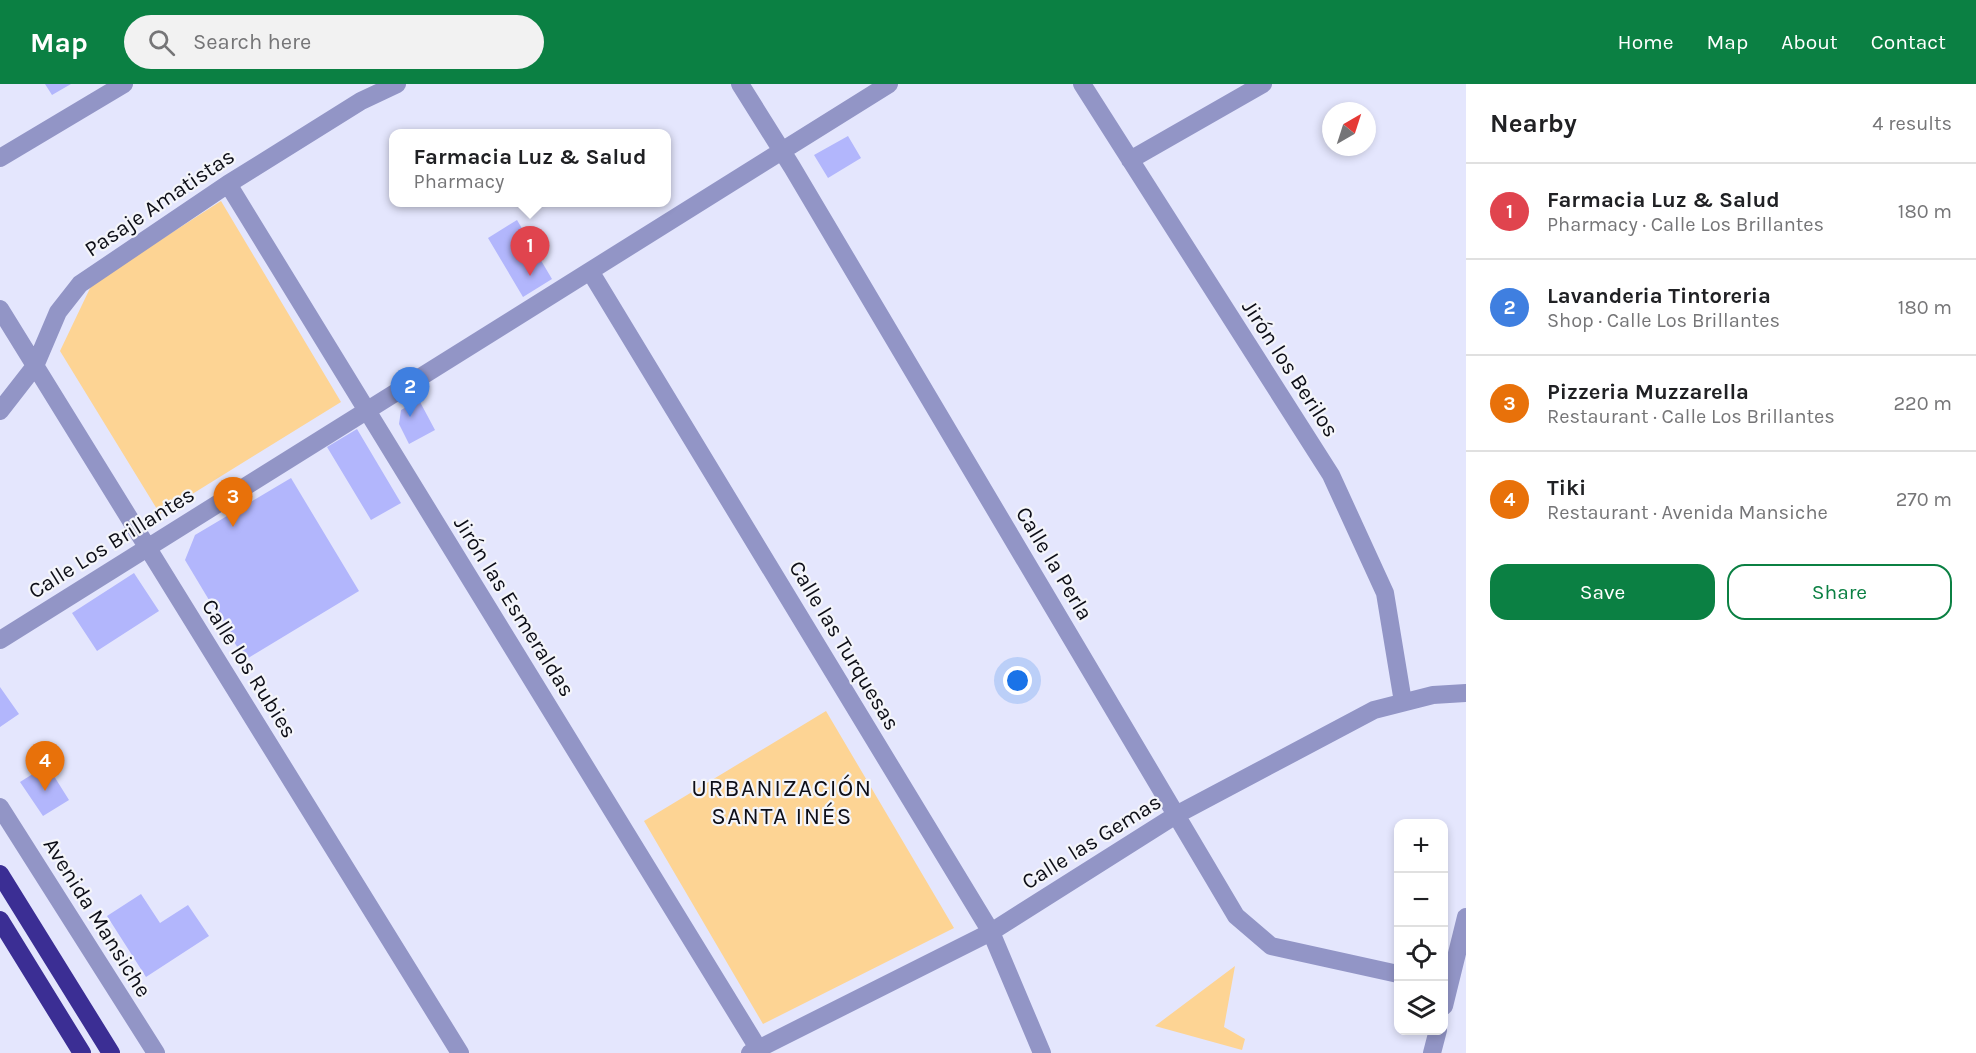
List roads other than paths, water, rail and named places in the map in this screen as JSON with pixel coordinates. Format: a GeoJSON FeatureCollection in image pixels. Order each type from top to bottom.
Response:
{"type":"FeatureCollection","features":[{"type":"Feature","properties":{"kind":"highway"},"geometry":{"type":"LineString","coordinates":[[3,885],[111,1053]]}},
{"type":"Feature","properties":{"kind":"highway"},"geometry":{"type":"LineString","coordinates":[[0,920],[82,1053]]}},
{"type":"Feature","properties":{"kind":"street"},"geometry":{"type":"LineString","coordinates":[[0,158],[124,84]]}},
{"type":"Feature","properties":{"kind":"street","name":"Pasaje Amatistas"},"geometry":{"type":"LineString","coordinates":[[0,411],[35,366],[58,312],[80,284],[228,184],[361,101],[397,84]]}},
{"type":"Feature","properties":{"kind":"street","name":"Calle la Perla"},"geometry":{"type":"LineString","coordinates":[[740,84],[1236,916],[1271,946],[1394,973]]}},
{"type":"Feature","properties":{"kind":"street","name":"Calle Los Brillantes"},"geometry":{"type":"LineString","coordinates":[[0,640],[889,84]]}},
{"type":"Feature","properties":{"kind":"street","name":"Jirón los Berilos"},"geometry":{"type":"LineString","coordinates":[[1082,84],[1331,475],[1385,593],[1403,702]]}},
{"type":"Feature","properties":{"kind":"street"},"geometry":{"type":"LineString","coordinates":[[1130,160],[1263,84]]}},
{"type":"Feature","properties":{"kind":"street","name":"Jirón las Esmeraldas"},"geometry":{"type":"LineString","coordinates":[[228,184],[756,1052]]}},
{"type":"Feature","properties":{"kind":"street","name":"Calle las Turquesas"},"geometry":{"type":"LineString","coordinates":[[590,271],[991,932],[1042,1053]]}},
{"type":"Feature","properties":{"kind":"street","name":"Calle los Rubies"},"geometry":{"type":"LineString","coordinates":[[0,309],[460,1053]]}},
{"type":"Feature","properties":{"kind":"street","name":"Calle las Gemas"},"geometry":{"type":"LineString","coordinates":[[756,1052],[991,932],[1176,815],[1374,710],[1433,695],[1466,693]]}},
{"type":"Feature","properties":{"kind":"street","name":"Avenida Mansiche"},"geometry":{"type":"LineString","coordinates":[[0,807],[156,1053]]}},
{"type":"Feature","properties":{"kind":"street"},"geometry":{"type":"LineString","coordinates":[[1447,981],[1466,917]]}},
{"type":"Feature","properties":{"kind":"street"},"geometry":{"type":"LineString","coordinates":[[1432,1053],[1437,1035]]}},
{"type":"Feature","properties":{"kind":"place","name":"Farmacia Luz & Salud"},"geometry":{"type":"Point","coordinates":[530,276]}},
{"type":"Feature","properties":{"kind":"place","name":"Lavanderia Tintoreria"},"geometry":{"type":"Point","coordinates":[410,417]}},
{"type":"Feature","properties":{"kind":"place","name":"Pizzeria Muzzarella"},"geometry":{"type":"Point","coordinates":[233,527]}},
{"type":"Feature","properties":{"kind":"place","name":"Tiki"},"geometry":{"type":"Point","coordinates":[45,791]}},
{"type":"Feature","properties":{"kind":"district","name":"URBANIZACIÓN SANTA INÉS"},"geometry":{"type":"Point","coordinates":[782,802]}}]}
